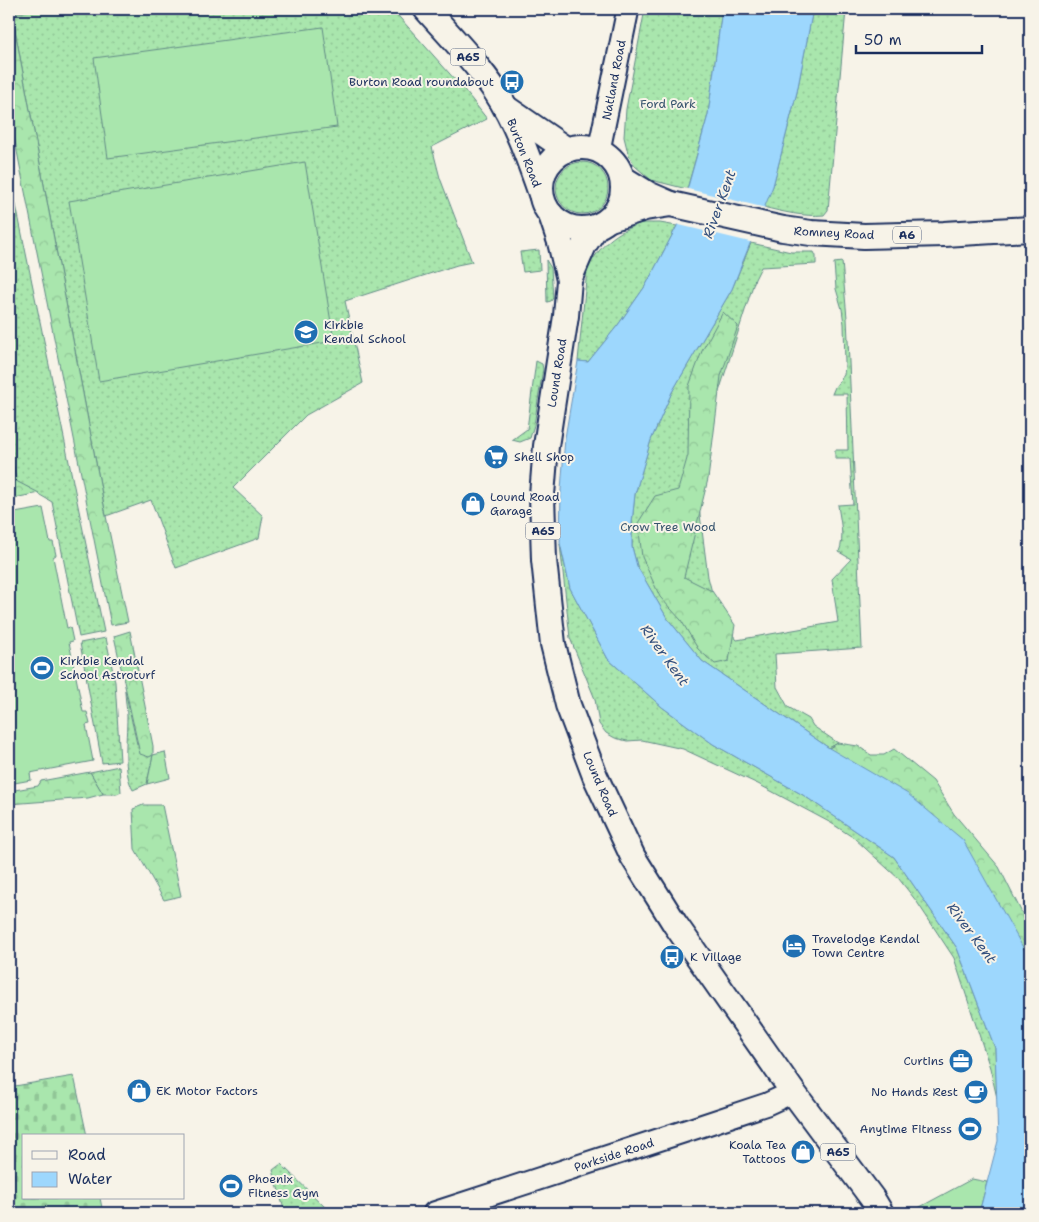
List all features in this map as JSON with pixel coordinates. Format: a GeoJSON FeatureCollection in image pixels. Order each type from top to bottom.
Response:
{"type":"FeatureCollection","features":[{"type":"Feature","properties":{"kind":"main road","name":"Burton Road"},"geometry":{"type":"LineString","coordinates":[[426,9],[490,84],[506,108],[547,207]]}},
{"type":"Feature","properties":{"kind":"main road","name":"Burton Road"},"geometry":{"type":"LineString","coordinates":[[506,108],[567,150]]}},
{"type":"Feature","properties":{"kind":"main road"},"geometry":{"type":"LineString","coordinates":[[567,150],[583,147],[599,150],[614,162],[622,178]]}},
{"type":"Feature","properties":{"kind":"main road","name":"A65"},"geometry":{"type":"LineString","coordinates":[[547,207],[541,186],[543,175],[548,164],[567,150]]}},
{"type":"Feature","properties":{"kind":"main road","name":"A65"},"geometry":{"type":"LineString","coordinates":[[603,223],[617,210],[622,200],[624,189],[622,178]]}},
{"type":"Feature","properties":{"kind":"main road","name":"Romney Road"},"geometry":{"type":"LineString","coordinates":[[622,178],[646,201],[671,204],[783,229],[864,236],[1030,229]]}},
{"type":"Feature","properties":{"kind":"main road"},"geometry":{"type":"LineString","coordinates":[[547,207],[560,223],[572,228],[584,229],[603,223],[646,201]]}},
{"type":"Feature","properties":{"kind":"main road","name":"Lound Road"},"geometry":{"type":"LineString","coordinates":[[547,207],[560,242],[569,280],[566,316],[546,446],[542,495],[544,560],[552,644],[568,705],[595,776],[633,857],[675,924],[881,1213]]}},
{"type":"Feature","properties":{"kind":"main road","name":"Lound Road"},"geometry":{"type":"LineString","coordinates":[[569,280],[584,245],[603,223]]}},
{"type":"Feature","properties":{"kind":"street","name":"Natland Road"},"geometry":{"type":"LineString","coordinates":[[599,150],[628,9]]}},
{"type":"Feature","properties":{"kind":"street","name":"Parkside Road"},"geometry":{"type":"LineString","coordinates":[[434,1213],[767,1104],[793,1092]]}},
{"type":"Feature","properties":{"kind":"green space"},"geometry":{"type":"Polygon","coordinates":[[[9,9],[11,9],[106,516],[128,622],[111,625],[9,111],[9,9]]]}},
{"type":"Feature","properties":{"kind":"green space","name":"Kirkbie Kendal School"},"geometry":{"type":"Polygon","coordinates":[[[39,9],[392,9],[466,92],[487,119],[432,147],[440,178],[472,262],[457,265],[345,301],[363,383],[306,415],[233,488],[263,516],[259,538],[176,568],[151,500],[106,516],[12,14],[39,9]]]}},
{"type":"Feature","properties":{"kind":"green space","name":"Ford Park"},"geometry":{"type":"Polygon","coordinates":[[[645,9],[722,9],[708,115],[687,189],[651,180],[635,166],[628,153],[624,137],[626,109],[645,9]]]}},
{"type":"Feature","properties":{"kind":"green space"},"geometry":{"type":"Polygon","coordinates":[[[813,9],[861,9],[846,10],[828,210],[824,215],[794,214],[763,207],[773,186],[797,92],[813,9]]]}},
{"type":"Feature","properties":{"kind":"green space"},"geometry":{"type":"Polygon","coordinates":[[[861,9],[959,9],[957,13],[861,9]]]}},
{"type":"Feature","properties":{"kind":"green space"},"geometry":{"type":"Polygon","coordinates":[[[323,27],[337,127],[108,158],[94,58],[323,27]]]}},
{"type":"Feature","properties":{"kind":"green space"},"geometry":{"type":"Polygon","coordinates":[[[305,162],[334,341],[99,381],[69,201],[305,162]]]}},
{"type":"Feature","properties":{"kind":"green space"},"geometry":{"type":"Polygon","coordinates":[[[582,162],[592,164],[600,170],[606,178],[608,188],[606,198],[600,206],[592,212],[582,214],[572,212],[564,206],[558,198],[556,188],[558,178],[564,170],[572,164],[582,162]]]}},
{"type":"Feature","properties":{"kind":"green space"},"geometry":{"type":"Polygon","coordinates":[[[9,171],[104,632],[79,637],[52,502],[16,481],[9,438],[12,388],[9,374],[9,171]]]}},
{"type":"Feature","properties":{"kind":"green space"},"geometry":{"type":"Polygon","coordinates":[[[642,223],[660,223],[677,226],[646,285],[618,325],[588,362],[578,361],[587,270],[597,254],[616,235],[642,223]]]}},
{"type":"Feature","properties":{"kind":"green space"},"geometry":{"type":"Polygon","coordinates":[[[751,243],[791,252],[814,252],[816,264],[761,267],[755,279],[718,395],[701,475],[699,507],[708,577],[720,620],[737,640],[838,622],[832,579],[851,559],[839,552],[842,535],[838,505],[853,504],[850,459],[835,459],[835,450],[848,450],[847,394],[832,394],[844,375],[845,364],[844,324],[836,289],[834,263],[842,262],[847,318],[862,648],[775,654],[777,687],[788,707],[809,719],[813,726],[838,743],[829,748],[702,661],[667,618],[637,566],[632,547],[635,494],[651,440],[672,392],[732,289],[751,243]]]}},
{"type":"Feature","properties":{"kind":"green space"},"geometry":{"type":"Polygon","coordinates":[[[539,250],[540,270],[523,272],[520,252],[539,250]]]}},
{"type":"Feature","properties":{"kind":"green space"},"geometry":{"type":"Polygon","coordinates":[[[546,260],[551,268],[553,298],[547,302],[546,260]]]}},
{"type":"Feature","properties":{"kind":"green space","name":"Crow Tree Wood"},"geometry":{"type":"Polygon","coordinates":[[[723,312],[738,326],[721,376],[708,479],[684,577],[712,591],[735,625],[729,661],[715,664],[698,649],[681,620],[660,597],[642,557],[638,523],[655,496],[678,490],[688,455],[689,386],[702,351],[723,312]]]}},
{"type":"Feature","properties":{"kind":"green space"},"geometry":{"type":"Polygon","coordinates":[[[536,361],[542,364],[543,369],[534,425],[530,438],[520,442],[512,440],[527,429],[536,361]]]}},
{"type":"Feature","properties":{"kind":"green space"},"geometry":{"type":"Polygon","coordinates":[[[9,438],[16,481],[39,493],[9,499],[9,438]]]}},
{"type":"Feature","properties":{"kind":"green space","name":"Kirkbie Kendal School Astroturf"},"geometry":{"type":"Polygon","coordinates":[[[43,508],[50,542],[53,542],[56,555],[53,557],[67,628],[70,627],[73,641],[69,642],[83,712],[87,712],[90,724],[86,725],[93,761],[30,773],[31,780],[9,784],[9,514],[43,508]]]}},
{"type":"Feature","properties":{"kind":"green space"},"geometry":{"type":"Polygon","coordinates":[[[560,544],[570,588],[608,659],[662,707],[713,744],[803,795],[894,857],[957,948],[995,1048],[997,1098],[990,1068],[954,958],[917,902],[899,879],[854,838],[831,823],[758,784],[683,749],[642,740],[627,741],[606,733],[599,724],[595,699],[570,638],[560,544]]]}},
{"type":"Feature","properties":{"kind":"green space"},"geometry":{"type":"Polygon","coordinates":[[[130,631],[153,746],[153,755],[149,757],[140,754],[114,636],[130,631]]]}},
{"type":"Feature","properties":{"kind":"green space"},"geometry":{"type":"Polygon","coordinates":[[[106,638],[115,682],[120,761],[102,763],[80,643],[106,638]]]}},
{"type":"Feature","properties":{"kind":"green space"},"geometry":{"type":"Polygon","coordinates":[[[125,690],[137,744],[148,757],[153,755],[147,784],[133,790],[126,764],[127,717],[125,690]]]}},
{"type":"Feature","properties":{"kind":"green space"},"geometry":{"type":"Polygon","coordinates":[[[838,743],[858,746],[871,755],[884,755],[894,749],[933,781],[954,814],[999,867],[1027,923],[1030,934],[1030,960],[829,748],[838,743]]]}},
{"type":"Feature","properties":{"kind":"green space"},"geometry":{"type":"Polygon","coordinates":[[[165,752],[170,778],[147,784],[153,755],[165,752]]]}},
{"type":"Feature","properties":{"kind":"green space"},"geometry":{"type":"Polygon","coordinates":[[[119,766],[121,792],[117,794],[103,794],[90,772],[119,766]]]}},
{"type":"Feature","properties":{"kind":"green space"},"geometry":{"type":"Polygon","coordinates":[[[90,772],[103,794],[88,798],[9,804],[9,791],[38,786],[41,781],[90,772]]]}},
{"type":"Feature","properties":{"kind":"green space"},"geometry":{"type":"Polygon","coordinates":[[[143,805],[162,805],[181,896],[164,900],[135,849],[133,809],[143,805]]]}},
{"type":"Feature","properties":{"kind":"green space"},"geometry":{"type":"Polygon","coordinates":[[[74,1076],[87,1134],[22,1134],[22,1200],[100,1200],[103,1213],[9,1213],[9,1087],[74,1076]]]}},
{"type":"Feature","properties":{"kind":"green space"},"geometry":{"type":"Polygon","coordinates":[[[281,1164],[331,1213],[285,1213],[273,1170],[281,1164]]]}},
{"type":"Feature","properties":{"kind":"green space"},"geometry":{"type":"Polygon","coordinates":[[[972,1179],[987,1182],[979,1213],[912,1213],[920,1207],[972,1179]]]}},
{"type":"Feature","properties":{"kind":"water","name":"River Kent"},"geometry":{"type":"Polygon","coordinates":[[[722,9],[813,9],[797,92],[773,186],[732,289],[672,392],[651,440],[635,494],[632,547],[637,566],[667,618],[702,661],[829,748],[908,794],[963,840],[1030,960],[1030,1213],[979,1213],[998,1141],[995,1048],[957,948],[894,857],[803,795],[713,744],[662,707],[608,659],[570,588],[560,543],[561,490],[565,438],[578,361],[588,362],[618,325],[646,285],[677,226],[708,115],[722,9]]]}},
{"type":"Feature","properties":{"kind":"pier"},"geometry":{"type":"Polygon","coordinates":[[[684,188],[766,208],[754,243],[675,224],[684,188]]]}},
{"type":"Feature","properties":{"kind":"place","name":"Burton Road roundabout"},"geometry":{"type":"Point","coordinates":[512,82]}},
{"type":"Feature","properties":{"kind":"place","name":"Kirkbie Kendal School"},"geometry":{"type":"Point","coordinates":[306,332]}},
{"type":"Feature","properties":{"kind":"place","name":"Shell Shop"},"geometry":{"type":"Point","coordinates":[496,457]}},
{"type":"Feature","properties":{"kind":"place","name":"Lound Road Garage"},"geometry":{"type":"Point","coordinates":[473,504]}},
{"type":"Feature","properties":{"kind":"place","name":"Kirkbie Kendal School Astroturf"},"geometry":{"type":"Point","coordinates":[42,668]}},
{"type":"Feature","properties":{"kind":"place","name":"Travelodge Kendal Town Centre"},"geometry":{"type":"Point","coordinates":[794,946]}},
{"type":"Feature","properties":{"kind":"place","name":"K Village"},"geometry":{"type":"Point","coordinates":[672,957]}},
{"type":"Feature","properties":{"kind":"place","name":"Curtins"},"geometry":{"type":"Point","coordinates":[961,1061]}},
{"type":"Feature","properties":{"kind":"place","name":"EK Motor Factors"},"geometry":{"type":"Point","coordinates":[139,1091]}},
{"type":"Feature","properties":{"kind":"place","name":"No Hands Rest"},"geometry":{"type":"Point","coordinates":[976,1092]}},
{"type":"Feature","properties":{"kind":"place","name":"Anytime Fitness"},"geometry":{"type":"Point","coordinates":[970,1129]}},
{"type":"Feature","properties":{"kind":"place","name":"Koala Tea Tattoos"},"geometry":{"type":"Point","coordinates":[803,1152]}},
{"type":"Feature","properties":{"kind":"place","name":"Phoenix Fitness Gym"},"geometry":{"type":"Point","coordinates":[231,1186]}}]}
